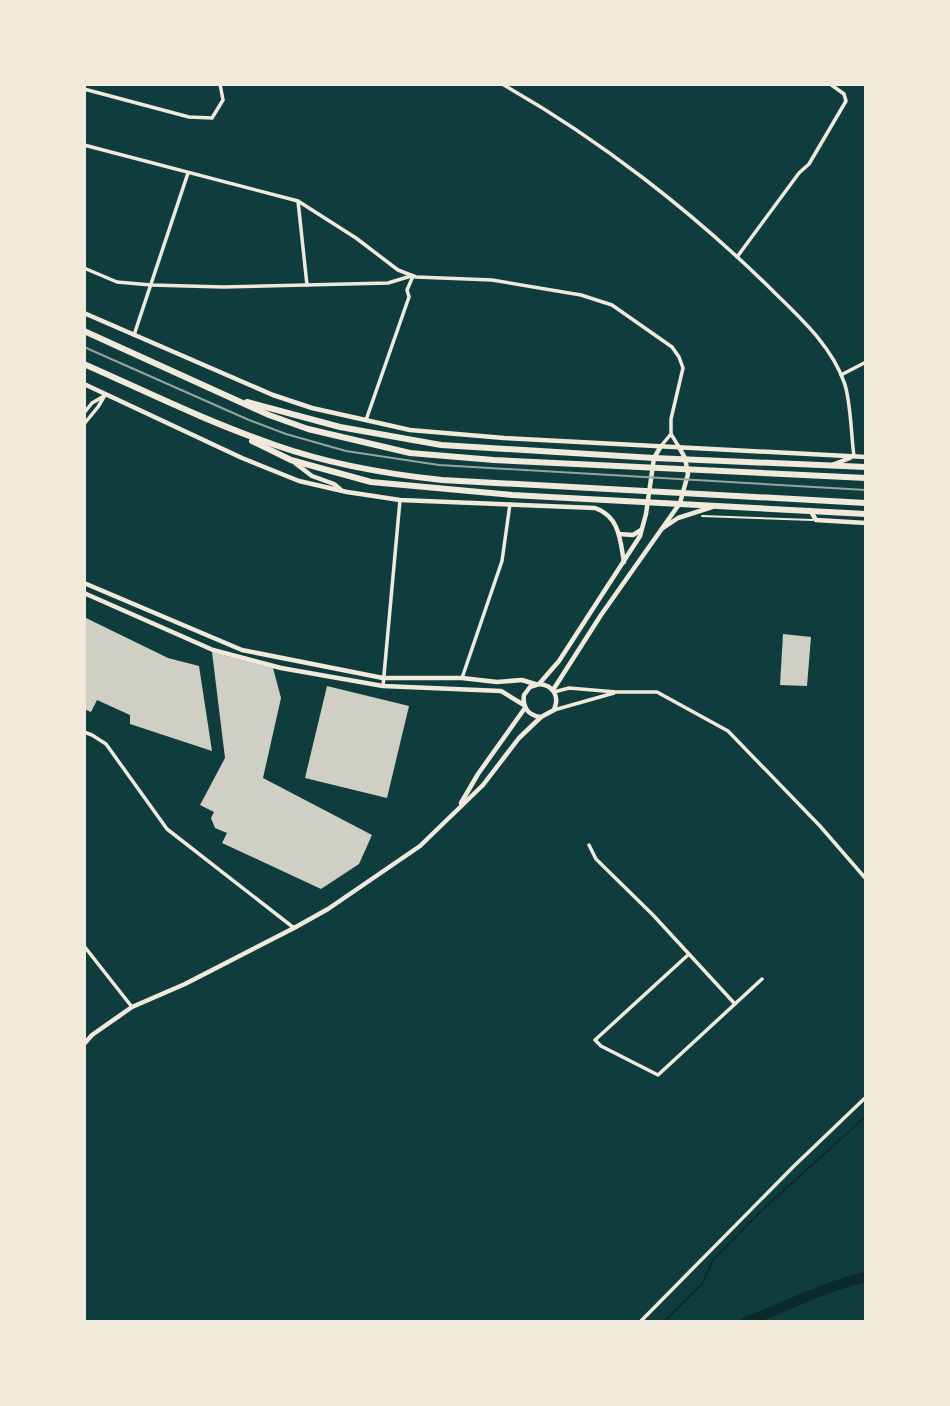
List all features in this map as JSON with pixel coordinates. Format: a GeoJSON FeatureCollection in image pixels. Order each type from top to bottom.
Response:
{"type":"FeatureCollection","features":[{"type":"Feature","properties":{"kind":"highway"},"geometry":{"type":"LineString","coordinates":[[84,331],[231,398],[308,429],[410,453],[494,460],[866,478]]}},
{"type":"Feature","properties":{"kind":"highway"},"geometry":{"type":"LineString","coordinates":[[84,364],[219,424],[291,460],[371,482],[532,496],[866,514]]}},
{"type":"Feature","properties":{"kind":"highway"},"geometry":{"type":"LineString","coordinates":[[231,398],[340,427],[441,445],[866,467]]}},
{"type":"Feature","properties":{"kind":"highway"},"geometry":{"type":"LineString","coordinates":[[219,424],[317,458],[398,475],[442,480],[866,503]]}},
{"type":"Feature","properties":{"kind":"street"},"geometry":{"type":"LineString","coordinates":[[84,89],[189,117],[212,118],[223,100],[220,84]]}},
{"type":"Feature","properties":{"kind":"street"},"geometry":{"type":"LineString","coordinates":[[502,84],[555,114],[673,202],[737,257],[811,328],[833,359],[845,384],[854,456]]}},
{"type":"Feature","properties":{"kind":"street"},"geometry":{"type":"LineString","coordinates":[[737,257],[799,173],[809,164],[846,100],[844,94],[830,84]]}},
{"type":"Feature","properties":{"kind":"street"},"geometry":{"type":"LineString","coordinates":[[84,145],[298,201],[356,238],[398,270],[413,276],[492,280],[581,295],[612,305],[671,347],[679,357],[683,368],[670,434],[654,458],[642,530],[559,662],[524,695],[524,707],[457,810]]}},
{"type":"Feature","properties":{"kind":"street"},"geometry":{"type":"LineString","coordinates":[[134,335],[188,173]]}},
{"type":"Feature","properties":{"kind":"street"},"geometry":{"type":"LineString","coordinates":[[298,201],[307,285]]}},
{"type":"Feature","properties":{"kind":"street"},"geometry":{"type":"LineString","coordinates":[[84,268],[117,282],[223,287],[387,283],[413,276]]}},
{"type":"Feature","properties":{"kind":"street"},"geometry":{"type":"LineString","coordinates":[[365,422],[409,297],[407,290],[413,276]]}},
{"type":"Feature","properties":{"kind":"street"},"geometry":{"type":"LineString","coordinates":[[84,313],[273,395],[365,422],[410,430],[504,438],[866,457]]}},
{"type":"Feature","properties":{"kind":"street"},"geometry":{"type":"LineString","coordinates":[[841,375],[866,362]]}},
{"type":"Feature","properties":{"kind":"street"},"geometry":{"type":"LineString","coordinates":[[84,384],[287,476],[341,490],[400,500],[595,508],[612,518],[619,534],[624,562]]}},
{"type":"Feature","properties":{"kind":"street"},"geometry":{"type":"LineString","coordinates":[[84,413],[92,403],[105,395]]}},
{"type":"Feature","properties":{"kind":"street"},"geometry":{"type":"LineString","coordinates":[[84,424],[105,395]]}},
{"type":"Feature","properties":{"kind":"street"},"geometry":{"type":"LineString","coordinates":[[554,691],[601,615],[680,503],[688,474],[685,458],[670,434]]}},
{"type":"Feature","properties":{"kind":"street"},"geometry":{"type":"LineString","coordinates":[[831,465],[854,456]]}},
{"type":"Feature","properties":{"kind":"street"},"geometry":{"type":"LineString","coordinates":[[291,460],[341,490]]}},
{"type":"Feature","properties":{"kind":"street"},"geometry":{"type":"LineString","coordinates":[[510,504],[532,496]]}},
{"type":"Feature","properties":{"kind":"street"},"geometry":{"type":"LineString","coordinates":[[383,686],[400,500]]}},
{"type":"Feature","properties":{"kind":"street"},"geometry":{"type":"LineString","coordinates":[[462,678],[502,561],[510,504]]}},
{"type":"Feature","properties":{"kind":"street"},"geometry":{"type":"LineString","coordinates":[[659,530],[678,518],[719,505]]}},
{"type":"Feature","properties":{"kind":"street"},"geometry":{"type":"LineString","coordinates":[[810,510],[816,520],[866,523]]}},
{"type":"Feature","properties":{"kind":"street"},"geometry":{"type":"LineString","coordinates":[[619,534],[633,535],[642,530]]}},
{"type":"Feature","properties":{"kind":"street"},"geometry":{"type":"LineString","coordinates":[[84,583],[242,650],[383,678],[462,678],[496,682],[522,680],[547,685],[554,691],[554,710]]}},
{"type":"Feature","properties":{"kind":"street"},"geometry":{"type":"LineString","coordinates":[[84,593],[214,650],[281,668],[383,686],[500,691],[529,713],[541,717]]}},
{"type":"Feature","properties":{"kind":"street"},"geometry":{"type":"LineString","coordinates":[[554,691],[569,688],[657,692],[728,731],[866,879]]}},
{"type":"Feature","properties":{"kind":"street"},"geometry":{"type":"LineString","coordinates":[[84,1044],[92,1035],[132,1007],[185,984],[328,909],[420,846],[483,785],[519,738],[541,717],[554,710],[616,692]]}},
{"type":"Feature","properties":{"kind":"street"},"geometry":{"type":"LineString","coordinates":[[84,732],[106,744],[167,829],[294,928]]}},
{"type":"Feature","properties":{"kind":"street"},"geometry":{"type":"LineString","coordinates":[[589,845],[596,859],[735,1004]]}},
{"type":"Feature","properties":{"kind":"street"},"geometry":{"type":"LineString","coordinates":[[84,946],[132,1007]]}},
{"type":"Feature","properties":{"kind":"street"},"geometry":{"type":"LineString","coordinates":[[689,954],[595,1040],[601,1046],[659,1075],[762,979]]}},
{"type":"Feature","properties":{"kind":"street"},"geometry":{"type":"LineString","coordinates":[[640,1322],[866,1097]]}},
{"type":"Feature","properties":{"kind":"lane"},"geometry":{"type":"LineString","coordinates":[[702,516],[816,520]]}},
{"type":"Feature","properties":{"kind":"building"},"geometry":{"type":"Polygon","coordinates":[[[84,617],[168,658],[199,666],[212,751],[130,724],[130,715],[97,700],[91,712],[84,709],[84,617]]]}},
{"type":"Feature","properties":{"kind":"building"},"geometry":{"type":"Polygon","coordinates":[[[783,634],[811,637],[807,686],[780,685],[783,634]]]}},
{"type":"Feature","properties":{"kind":"building"},"geometry":{"type":"Polygon","coordinates":[[[212,652],[273,668],[281,698],[263,778],[372,835],[359,864],[321,889],[222,843],[227,833],[215,828],[211,818],[214,812],[200,805],[225,758],[212,652]]]}},
{"type":"Feature","properties":{"kind":"building"},"geometry":{"type":"Polygon","coordinates":[[[327,686],[409,706],[387,798],[305,778],[327,686]]]}},
{"type":"Feature","properties":{"kind":"waterway"},"geometry":{"type":"LineString","coordinates":[[664,1322],[702,1284],[713,1260],[762,1210],[866,1116]]}},
{"type":"Feature","properties":{"kind":"waterway"},"geometry":{"type":"LineString","coordinates":[[745,1322],[866,1277]]}},
{"type":"Feature","properties":{"kind":"tram line"},"geometry":{"type":"LineString","coordinates":[[84,347],[249,420],[346,451],[439,465],[866,490]]}}]}
